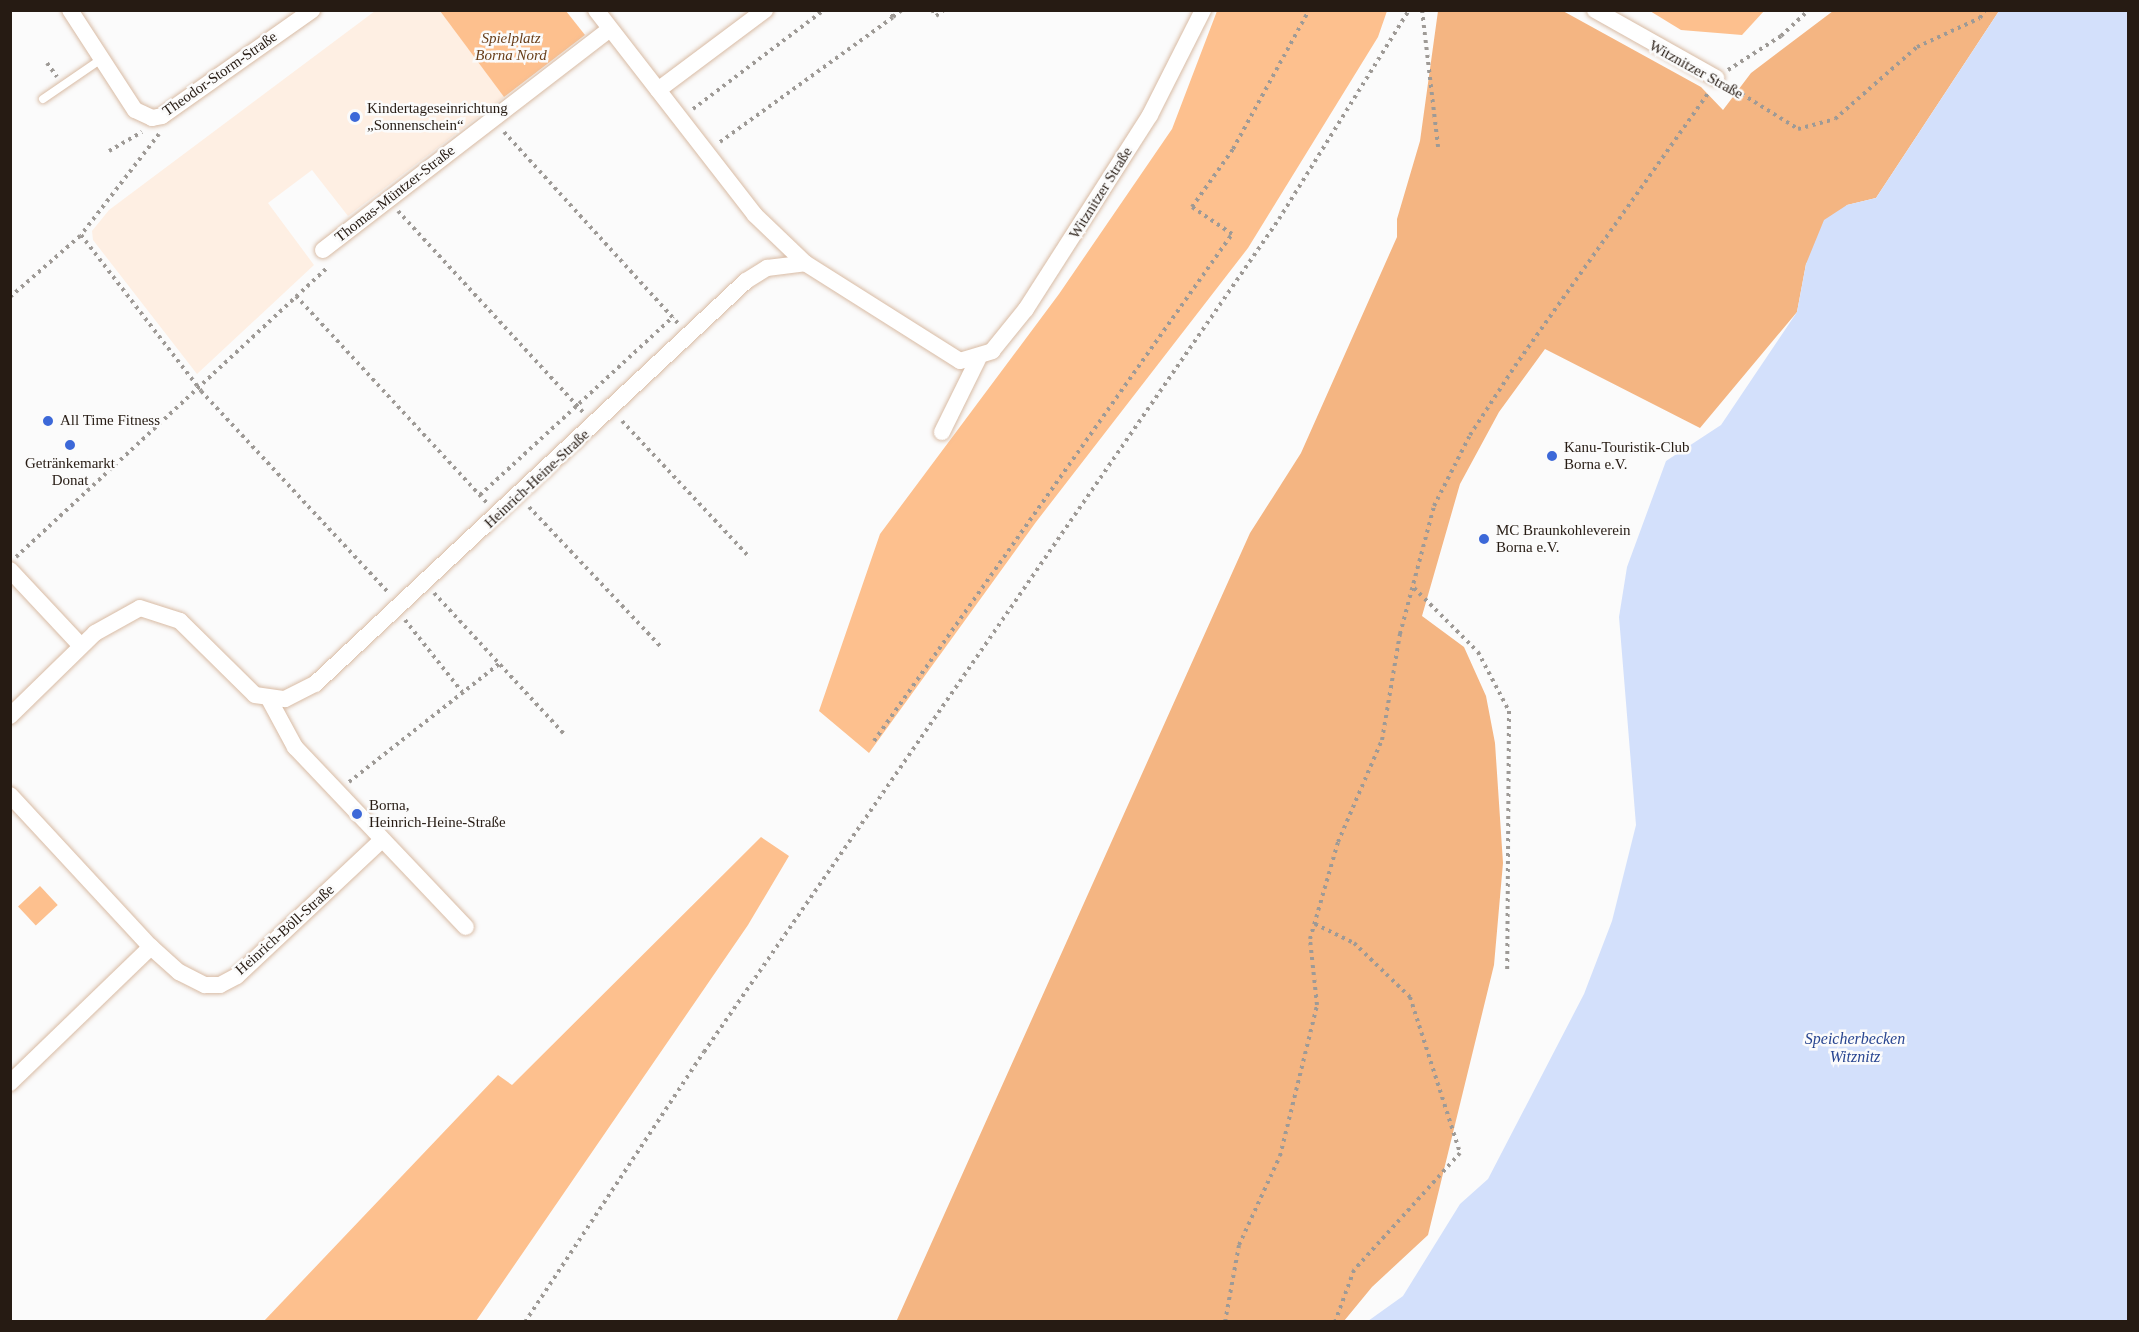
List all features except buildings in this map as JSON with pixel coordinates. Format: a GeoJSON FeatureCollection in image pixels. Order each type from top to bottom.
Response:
{"type":"FeatureCollection","features":[{"type":"Feature","properties":{"kind":"street","name":"Theodor-Storm-Straße"},"geometry":{"type":"LineString","coordinates":[[70,10],[100,60],[135,110],[155,117],[312,10]]}},
{"type":"Feature","properties":{"kind":"street"},"geometry":{"type":"LineString","coordinates":[[596,10],[756,215],[805,263],[929,345],[960,361],[978,359]]}},
{"type":"Feature","properties":{"kind":"street"},"geometry":{"type":"LineString","coordinates":[[658,90],[765,10]]}},
{"type":"Feature","properties":{"kind":"street","name":"Witznitzer Straße"},"geometry":{"type":"LineString","coordinates":[[942,432],[978,359],[1005,338],[1089,213],[1181,61],[1203,10]]}},
{"type":"Feature","properties":{"kind":"street","name":"Witznitzer Straße"},"geometry":{"type":"LineString","coordinates":[[1595,10],[1716,78]]}},
{"type":"Feature","properties":{"kind":"street","name":"Thomas-Müntzer-Straße"},"geometry":{"type":"LineString","coordinates":[[323,250],[610,29]]}},
{"type":"Feature","properties":{"kind":"street","name":"Heinrich-Heine-Straße"},"geometry":{"type":"LineString","coordinates":[[269,699],[285,699],[315,684],[689,335],[767,268],[805,263]]}},
{"type":"Feature","properties":{"kind":"street"},"geometry":{"type":"LineString","coordinates":[[10,570],[81,646]]}},
{"type":"Feature","properties":{"kind":"street"},"geometry":{"type":"LineString","coordinates":[[10,716],[81,646],[116,617],[140,608],[161,610],[180,621],[243,688],[269,699],[295,747],[466,927]]}},
{"type":"Feature","properties":{"kind":"street","name":"Heinrich-Böll-Straße"},"geometry":{"type":"LineString","coordinates":[[10,795],[151,947],[193,982],[220,985],[256,959],[382,840]]}},
{"type":"Feature","properties":{"kind":"street"},"geometry":{"type":"LineString","coordinates":[[10,1083],[151,947]]}},
{"type":"Feature","properties":{"kind":"lane"},"geometry":{"type":"LineString","coordinates":[[43,99],[100,60]]}},
{"type":"Feature","properties":{"kind":"path"},"geometry":{"type":"LineString","coordinates":[[690,111],[824,10]]}},
{"type":"Feature","properties":{"kind":"path"},"geometry":{"type":"LineString","coordinates":[[889,10],[893,17]]}},
{"type":"Feature","properties":{"kind":"path"},"geometry":{"type":"LineString","coordinates":[[715,146],[902,10]]}},
{"type":"Feature","properties":{"kind":"path"},"geometry":{"type":"LineString","coordinates":[[932,10],[936,16],[944,10]]}},
{"type":"Feature","properties":{"kind":"path"},"geometry":{"type":"LineString","coordinates":[[874,741],[1232,234],[1192,207],[1233,149],[1309,10]]}},
{"type":"Feature","properties":{"kind":"path"},"geometry":{"type":"LineString","coordinates":[[525,1322],[704,1052],[1279,219],[1409,10]]}},
{"type":"Feature","properties":{"kind":"path"},"geometry":{"type":"LineString","coordinates":[[1422,10],[1438,147]]}},
{"type":"Feature","properties":{"kind":"path"},"geometry":{"type":"LineString","coordinates":[[1225,1322],[1239,1245],[1280,1156],[1317,1005],[1310,939],[1338,842],[1382,740],[1400,634],[1434,506],[1470,435],[1701,106],[1716,78],[1781,36],[1809,10]]}},
{"type":"Feature","properties":{"kind":"path","name":"Witznitzer Straße"},"geometry":{"type":"LineString","coordinates":[[1716,78],[1798,129],[1835,119],[1917,47],[1980,18],[1985,10]]}},
{"type":"Feature","properties":{"kind":"path"},"geometry":{"type":"LineString","coordinates":[[10,297],[81,236],[161,132],[155,117],[143,131],[110,151]]}},
{"type":"Feature","properties":{"kind":"path"},"geometry":{"type":"LineString","coordinates":[[492,118],[689,335]]}},
{"type":"Feature","properties":{"kind":"path"},"geometry":{"type":"LineString","coordinates":[[387,200],[595,424]]}},
{"type":"Feature","properties":{"kind":"path"},"geometry":{"type":"LineString","coordinates":[[81,236],[199,386],[398,607],[462,692]]}},
{"type":"Feature","properties":{"kind":"path"},"geometry":{"type":"LineString","coordinates":[[10,562],[333,262],[323,250]]}},
{"type":"Feature","properties":{"kind":"path"},"geometry":{"type":"LineString","coordinates":[[296,296],[498,515]]}},
{"type":"Feature","properties":{"kind":"path"},"geometry":{"type":"LineString","coordinates":[[480,495],[673,317]]}},
{"type":"Feature","properties":{"kind":"path"},"geometry":{"type":"LineString","coordinates":[[611,409],[750,558]]}},
{"type":"Feature","properties":{"kind":"path"},"geometry":{"type":"LineString","coordinates":[[518,496],[661,647]]}},
{"type":"Feature","properties":{"kind":"path"},"geometry":{"type":"LineString","coordinates":[[424,583],[564,734]]}},
{"type":"Feature","properties":{"kind":"path"},"geometry":{"type":"LineString","coordinates":[[1413,587],[1478,652],[1509,711],[1507,970]]}},
{"type":"Feature","properties":{"kind":"path"},"geometry":{"type":"LineString","coordinates":[[337,792],[499,664]]}},
{"type":"Feature","properties":{"kind":"path"},"geometry":{"type":"LineString","coordinates":[[1315,924],[1354,943],[1410,997],[1460,1153],[1354,1270],[1335,1322]]}},
{"type":"Feature","properties":{"kind":"shaded area"},"geometry":{"type":"Polygon","coordinates":[[[375,11],[440,11],[504,97],[348,216],[312,170],[268,203],[314,265],[197,374],[93,240],[92,231],[109,210],[375,11]]]}},
{"type":"Feature","properties":{"kind":"shaded area"},"geometry":{"type":"Polygon","coordinates":[[[1438,11],[1563,11],[1701,87],[1723,110],[1751,73],[1833,11],[1999,11],[1876,198],[1847,205],[1806,264],[1797,312],[1700,428],[1545,349],[1499,412],[1460,484],[1422,616],[1464,647],[1486,696],[1495,743],[1503,863],[1494,965],[1428,1235],[1372,1287],[1344,1321],[896,1322],[1250,533],[1301,453],[1397,237],[1397,219],[1420,141],[1438,11]]]}},
{"type":"Feature","properties":{"kind":"green space","name":"Spielplatz Borna Nord"},"geometry":{"type":"Polygon","coordinates":[[[440,11],[566,11],[585,35],[504,97],[440,11]]]}},
{"type":"Feature","properties":{"kind":"green space"},"geometry":{"type":"Polygon","coordinates":[[[1217,11],[1387,11],[1378,37],[1248,248],[1036,522],[869,753],[819,711],[880,534],[1059,294],[1172,129],[1217,11]]]}},
{"type":"Feature","properties":{"kind":"green space"},"geometry":{"type":"Polygon","coordinates":[[[1650,11],[1764,11],[1742,35],[1681,30],[1650,11]]]}},
{"type":"Feature","properties":{"kind":"green space"},"geometry":{"type":"Polygon","coordinates":[[[761,837],[789,856],[748,925],[476,1321],[264,1321],[498,1075],[512,1085],[761,837]]]}},
{"type":"Feature","properties":{"kind":"green space"},"geometry":{"type":"Polygon","coordinates":[[[40,886],[58,905],[36,925],[18,906],[40,886]]]}},
{"type":"Feature","properties":{"kind":"water","name":"Speicherbecken Witznitz"},"geometry":{"type":"Polygon","coordinates":[[[1999,11],[2128,11],[2128,1321],[1368,1321],[1403,1296],[1460,1204],[1488,1179],[1584,994],[1612,921],[1636,825],[1619,617],[1627,567],[1666,461],[1721,425],[1797,312],[1806,264],[1824,220],[1847,205],[1876,198],[1999,11]]]}},
{"type":"Feature","properties":{"kind":"place","name":"Kindertageseinrichtung „Sonnenschein“"},"geometry":{"type":"Point","coordinates":[355,117]}},
{"type":"Feature","properties":{"kind":"place","name":"All Time Fitness"},"geometry":{"type":"Point","coordinates":[48,421]}},
{"type":"Feature","properties":{"kind":"place","name":"Getränkemarkt Donat"},"geometry":{"type":"Point","coordinates":[70,445]}},
{"type":"Feature","properties":{"kind":"place","name":"Kanu-Touristik-Club Borna e.V."},"geometry":{"type":"Point","coordinates":[1552,456]}},
{"type":"Feature","properties":{"kind":"place","name":"MC Braunkohleverein Borna e.V."},"geometry":{"type":"Point","coordinates":[1484,539]}},
{"type":"Feature","properties":{"kind":"place","name":"Borna, Heinrich-Heine-Straße"},"geometry":{"type":"Point","coordinates":[357,814]}}]}
